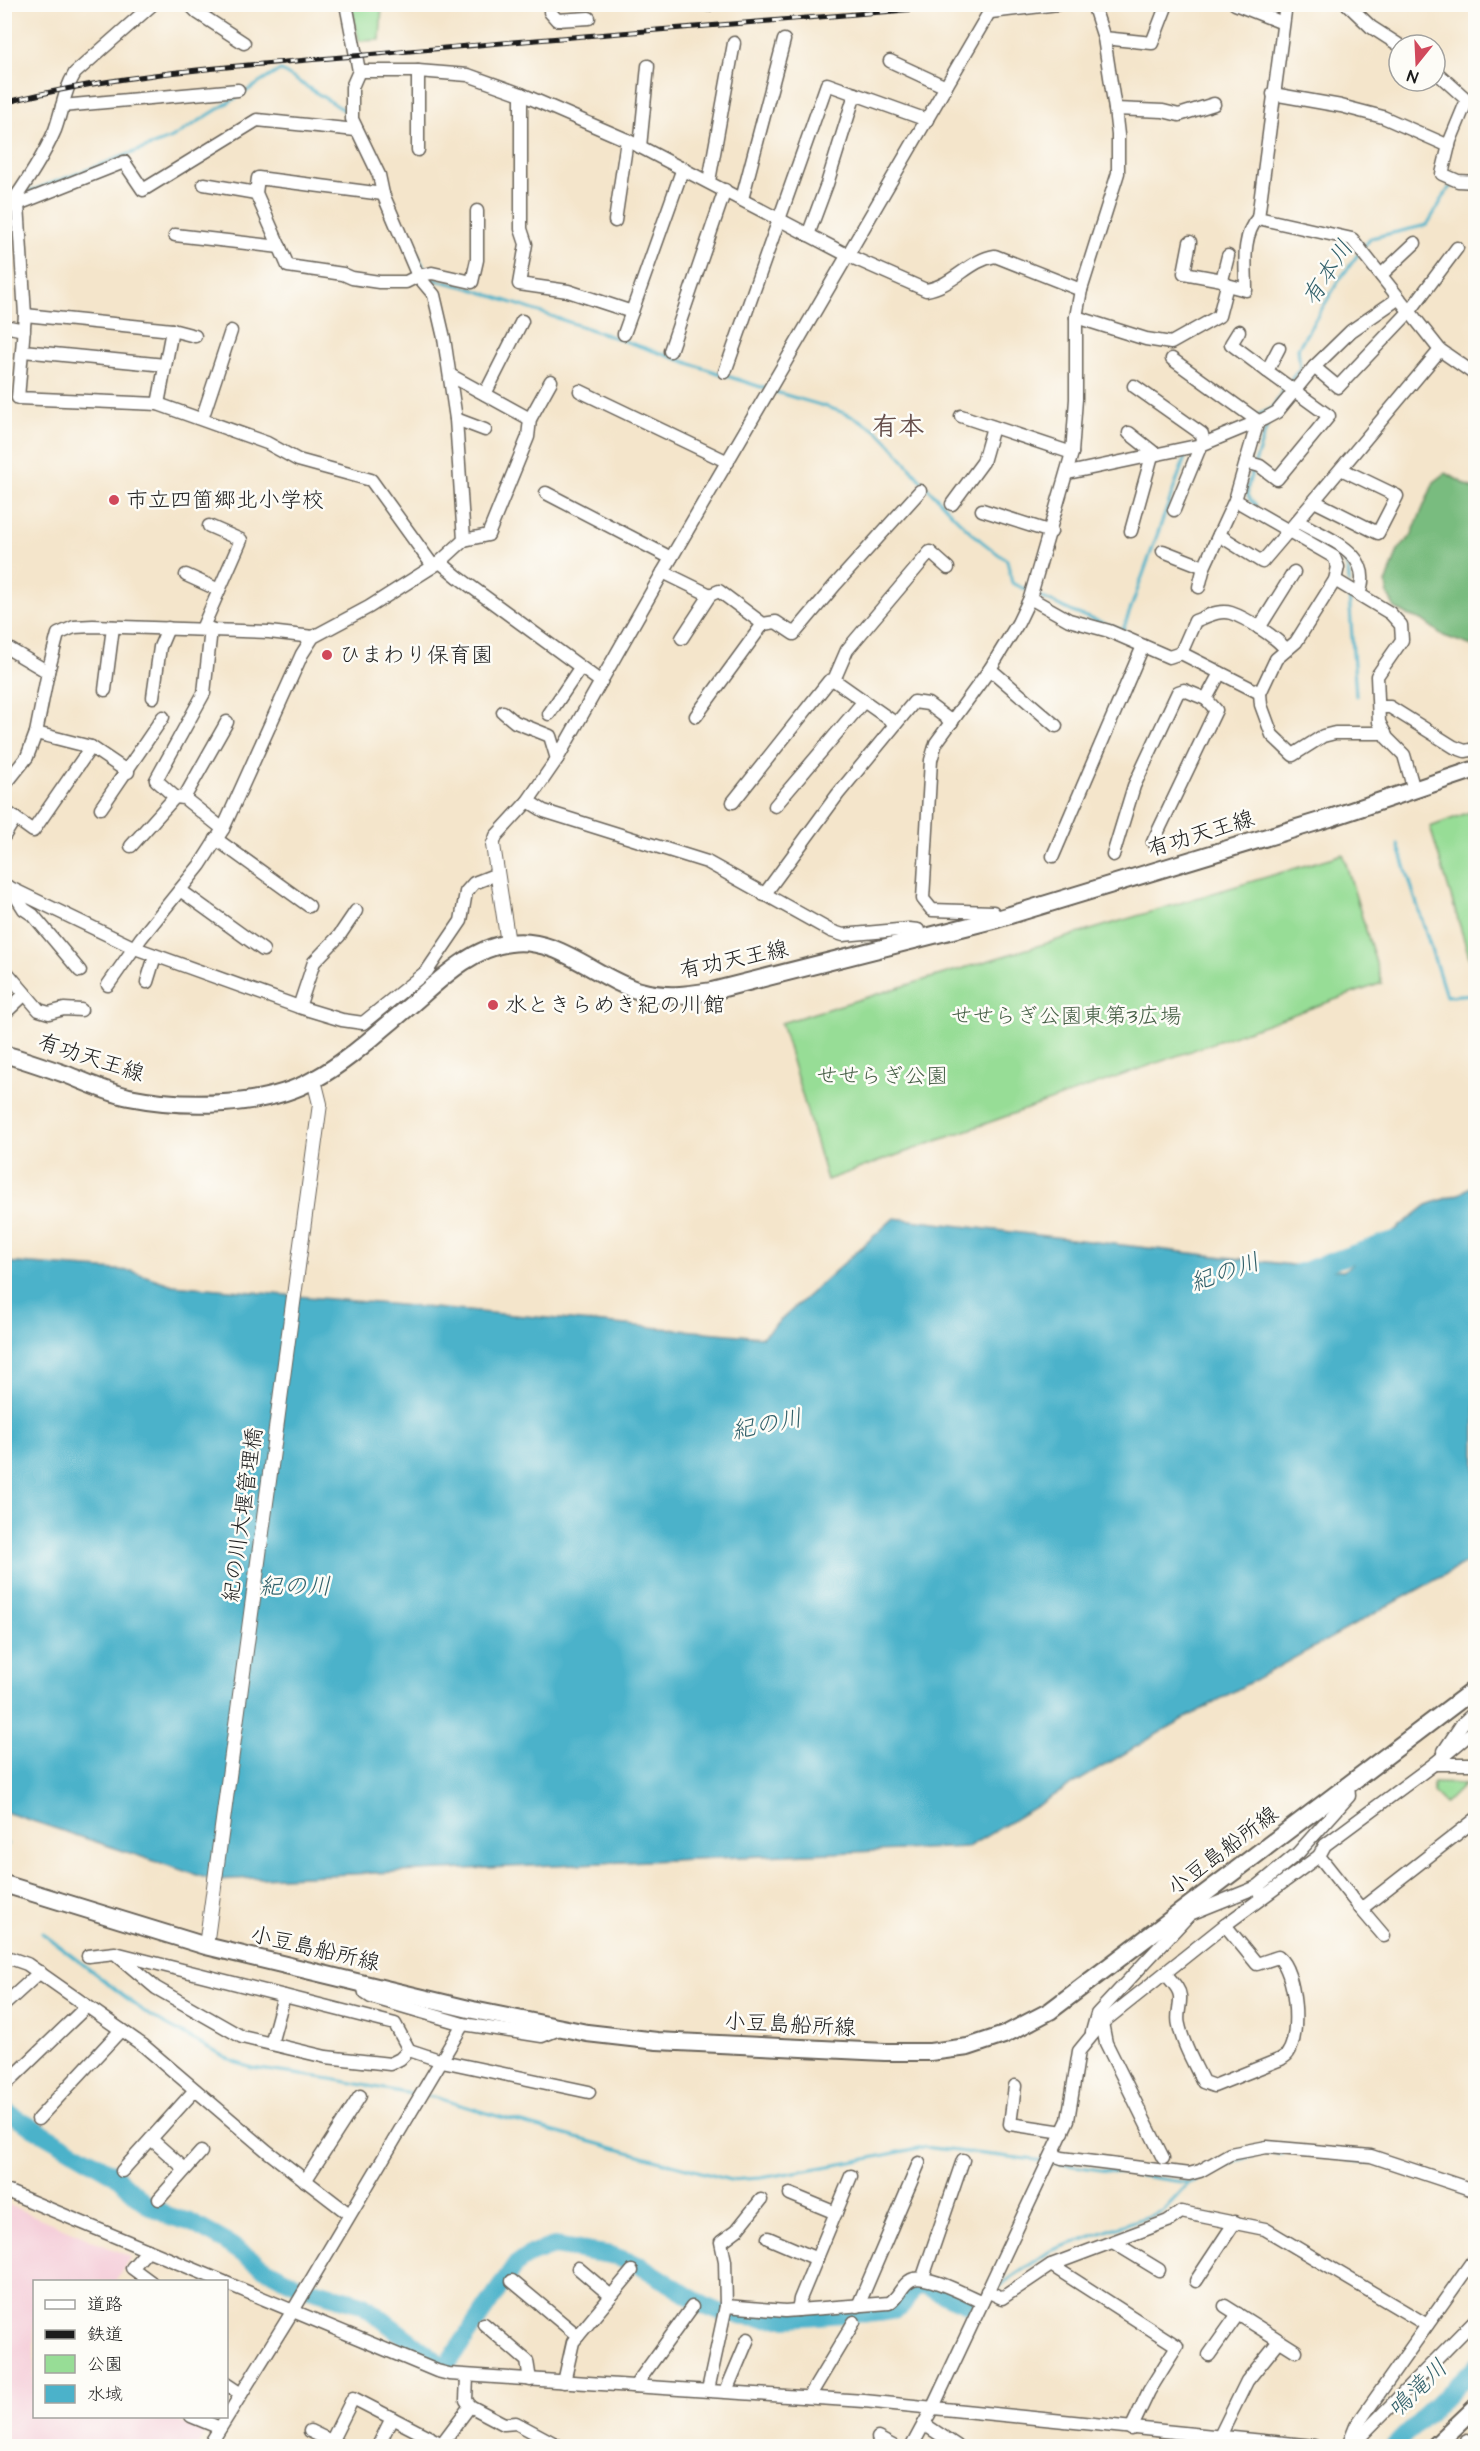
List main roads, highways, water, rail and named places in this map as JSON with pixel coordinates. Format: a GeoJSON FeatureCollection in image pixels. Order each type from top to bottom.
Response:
{"type":"FeatureCollection","features":[{"type":"Feature","properties":{"kind":"main road","name":"有功天王線"},"geometry":{"type":"LineString","coordinates":[[4,1054],[128,1097],[174,1102],[224,1102],[262,1098],[314,1080],[343,1061],[474,955],[508,943],[525,942],[546,946],[639,991],[685,996],[997,919],[1330,818],[1476,769]]}},
{"type":"Feature","properties":{"kind":"main road","name":"小豆島船所線"},"geometry":{"type":"LineString","coordinates":[[4,1884],[363,1984],[562,2028],[657,2041],[862,2051],[930,2052],[968,2047],[1004,2035],[1050,2011],[1187,1911],[1476,1688]]}},
{"type":"Feature","properties":{"kind":"main road"},"geometry":{"type":"LineString","coordinates":[[1435,2446],[1476,2407]]}},
{"type":"Feature","properties":{"kind":"water","name":"紀の川"},"geometry":{"type":"Polygon","coordinates":[[[1475,1184],[1475,1558],[1164,1730],[968,1847],[212,1880],[5,1812],[4,1262],[131,1271],[173,1285],[762,1337],[894,1218],[1343,1271],[1427,1205],[1461,1193],[1475,1184]]]}},
{"type":"Feature","properties":{"kind":"waterway"},"geometry":{"type":"LineString","coordinates":[[1337,4],[1367,31]]}},
{"type":"Feature","properties":{"kind":"waterway"},"geometry":{"type":"LineString","coordinates":[[23,194],[172,138],[280,70],[347,112]]}},
{"type":"Feature","properties":{"kind":"waterway"},"geometry":{"type":"LineString","coordinates":[[1447,92],[1461,103]]}},
{"type":"Feature","properties":{"kind":"waterway"},"geometry":{"type":"LineString","coordinates":[[1467,106],[1476,111]]}},
{"type":"Feature","properties":{"kind":"waterway","name":"有本川"},"geometry":{"type":"LineString","coordinates":[[1363,248],[1371,238],[1427,225],[1449,188],[1457,184]]}},
{"type":"Feature","properties":{"kind":"waterway"},"geometry":{"type":"LineString","coordinates":[[402,224],[426,272]]}},
{"type":"Feature","properties":{"kind":"waterway","name":"有本川"},"geometry":{"type":"LineString","coordinates":[[1288,383],[1300,369],[1298,348],[1340,279],[1359,253]]}},
{"type":"Feature","properties":{"kind":"waterway"},"geometry":{"type":"LineString","coordinates":[[428,278],[469,288],[721,374]]}},
{"type":"Feature","properties":{"kind":"waterway"},"geometry":{"type":"LineString","coordinates":[[727,376],[767,389]]}},
{"type":"Feature","properties":{"kind":"waterway","name":"有本川"},"geometry":{"type":"LineString","coordinates":[[1271,411],[1284,388]]}},
{"type":"Feature","properties":{"kind":"waterway"},"geometry":{"type":"LineString","coordinates":[[773,391],[822,405],[858,419],[875,429],[957,519],[1007,560],[1012,583],[1029,591]]}},
{"type":"Feature","properties":{"kind":"waterway"},"geometry":{"type":"LineString","coordinates":[[1255,416],[1271,409]]}},
{"type":"Feature","properties":{"kind":"waterway"},"geometry":{"type":"LineString","coordinates":[[1255,463],[1269,420]]}},
{"type":"Feature","properties":{"kind":"waterway"},"geometry":{"type":"LineString","coordinates":[[1035,594],[1075,613],[1123,630],[1187,452]]}},
{"type":"Feature","properties":{"kind":"waterway"},"geometry":{"type":"LineString","coordinates":[[1253,469],[1248,484],[1248,493],[1249,498],[1256,505]]}},
{"type":"Feature","properties":{"kind":"waterway"},"geometry":{"type":"LineString","coordinates":[[1334,551],[1342,557],[1346,565],[1349,583]]}},
{"type":"Feature","properties":{"kind":"waterway"},"geometry":{"type":"LineString","coordinates":[[1349,593],[1356,696]]}},
{"type":"Feature","properties":{"kind":"waterway"},"geometry":{"type":"LineString","coordinates":[[1398,844],[1446,996],[1476,994]]}},
{"type":"Feature","properties":{"kind":"waterway","name":"紀の川"},"geometry":{"type":"LineString","coordinates":[[1292,1275],[1396,1239]]}},
{"type":"Feature","properties":{"kind":"waterway"},"geometry":{"type":"LineString","coordinates":[[42,1933],[150,2016],[234,2062],[252,2068],[331,2079],[417,2095]]}},
{"type":"Feature","properties":{"kind":"waterway"},"geometry":{"type":"LineString","coordinates":[[424,2096],[730,2180],[761,2178],[923,2147],[1044,2161]]}},
{"type":"Feature","properties":{"kind":"waterway"},"geometry":{"type":"LineString","coordinates":[[4,2109],[114,2174],[146,2204],[169,2216],[190,2222],[226,2242],[262,2267],[299,2286],[362,2304],[439,2363],[447,2365],[515,2265],[532,2253],[554,2246],[611,2255],[641,2266],[705,2306],[738,2316],[794,2318],[887,2312],[902,2305],[912,2291],[919,2286],[972,2306]]}},
{"type":"Feature","properties":{"kind":"waterway"},"geometry":{"type":"LineString","coordinates":[[1264,2153],[1282,2154]]}},
{"type":"Feature","properties":{"kind":"waterway"},"geometry":{"type":"LineString","coordinates":[[1053,2163],[1189,2183],[1255,2155]]}},
{"type":"Feature","properties":{"kind":"waterway"},"geometry":{"type":"LineString","coordinates":[[1348,2160],[1374,2163]]}},
{"type":"Feature","properties":{"kind":"waterway"},"geometry":{"type":"LineString","coordinates":[[996,2288],[1050,2251],[1163,2211],[1189,2183]]}},
{"type":"Feature","properties":{"kind":"waterway"},"geometry":{"type":"LineString","coordinates":[[1460,2192],[1476,2198]]}},
{"type":"Feature","properties":{"kind":"waterway","name":"鳴滝川"},"geometry":{"type":"LineString","coordinates":[[1394,2446],[1476,2366]]}},
{"type":"Feature","properties":{"kind":"waterway"},"geometry":{"type":"LineString","coordinates":[[1381,2402],[1395,2381]]}},
{"type":"Feature","properties":{"kind":"railway"},"geometry":{"type":"LineString","coordinates":[[4,103],[93,84],[229,67],[979,4]]}},
{"type":"Feature","properties":{"kind":"place","name":"市立四箇郷北小学校"},"geometry":{"type":"Point","coordinates":[114,500]}},
{"type":"Feature","properties":{"kind":"place","name":"ひまわり保育園"},"geometry":{"type":"Point","coordinates":[327,655]}},
{"type":"Feature","properties":{"kind":"place","name":"水ときらめき紀の川館"},"geometry":{"type":"Point","coordinates":[493,1005]}},
{"type":"Feature","properties":{"kind":"district","name":"有本"},"geometry":{"type":"Point","coordinates":[898,427]}},
{"type":"Feature","properties":{"kind":"park label","name":"せせらぎ公園東第3広場"},"geometry":{"type":"Point","coordinates":[1066,1016]}},
{"type":"Feature","properties":{"kind":"park label","name":"せせらぎ公園"},"geometry":{"type":"Point","coordinates":[882,1076]}}]}
